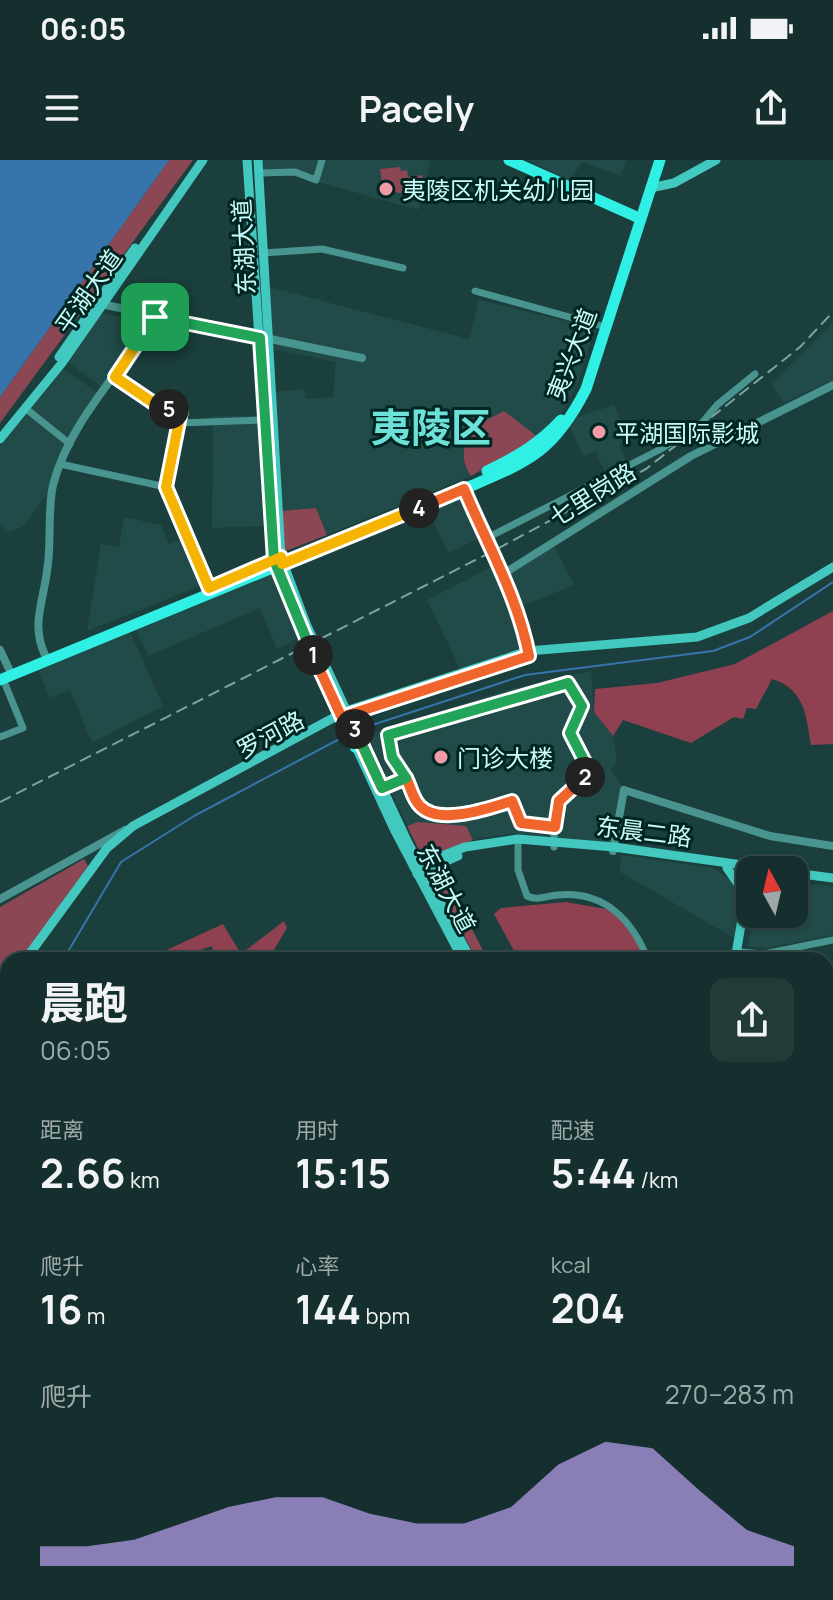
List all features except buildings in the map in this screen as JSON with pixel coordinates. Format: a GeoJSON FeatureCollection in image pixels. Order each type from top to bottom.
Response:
{"type":"FeatureCollection","features":[{"type":"Feature","properties":{"kind":"main road","name":"平湖大道"},"geometry":{"type":"LineString","coordinates":[[0,439],[200,160]]}},
{"type":"Feature","properties":{"kind":"main road","name":"东湖大道"},"geometry":{"type":"LineString","coordinates":[[247,160],[264,338],[278,562]]}},
{"type":"Feature","properties":{"kind":"main road","name":"东湖大道"},"geometry":{"type":"LineString","coordinates":[[258,160],[263,253],[264,420],[278,562],[358,746],[459,952]]}},
{"type":"Feature","properties":{"kind":"main road"},"geometry":{"type":"LineString","coordinates":[[509,160],[637,217]]}},
{"type":"Feature","properties":{"kind":"main road","name":"夷兴大道"},"geometry":{"type":"LineString","coordinates":[[3,675],[209,588],[464,489],[532,459],[570,419],[586,389],[652,160]]}},
{"type":"Feature","properties":{"kind":"main road","name":"夷兴大道"},"geometry":{"type":"LineString","coordinates":[[3,675],[467,481],[520,455],[542,440],[565,415],[582,387],[637,217],[660,160]]}},
{"type":"Feature","properties":{"kind":"main road"},"geometry":{"type":"LineString","coordinates":[[650,188],[674,183],[716,160]]}},
{"type":"Feature","properties":{"kind":"main road","name":"平湖大道"},"geometry":{"type":"LineString","coordinates":[[0,430],[99,304]]}},
{"type":"Feature","properties":{"kind":"main road","name":"罗河路"},"geometry":{"type":"LineString","coordinates":[[34,952],[107,848],[133,826],[344,714],[528,654],[699,641],[752,622],[774,604],[833,567]]}},
{"type":"Feature","properties":{"kind":"main road","name":"罗河路"},"geometry":{"type":"LineString","coordinates":[[34,952],[124,840],[344,714]]}},
{"type":"Feature","properties":{"kind":"main road","name":"东湖大道"},"geometry":{"type":"LineString","coordinates":[[358,746],[382,788],[419,869],[466,952]]}},
{"type":"Feature","properties":{"kind":"main road","name":"东晨二路"},"geometry":{"type":"LineString","coordinates":[[419,869],[467,852],[518,842],[614,849],[736,867]]}},
{"type":"Feature","properties":{"kind":"main road","name":"东晨二路"},"geometry":{"type":"LineString","coordinates":[[614,849],[736,868]]}},
{"type":"Feature","properties":{"kind":"main road"},"geometry":{"type":"LineString","coordinates":[[727,868],[736,879]]}},
{"type":"Feature","properties":{"kind":"main road"},"geometry":{"type":"LineString","coordinates":[[808,877],[833,880]]}},
{"type":"Feature","properties":{"kind":"main road"},"geometry":{"type":"LineString","coordinates":[[740,952],[744,928]]}},
{"type":"Feature","properties":{"kind":"street"},"geometry":{"type":"LineString","coordinates":[[259,173],[295,172],[316,180],[322,160]]}},
{"type":"Feature","properties":{"kind":"street"},"geometry":{"type":"LineString","coordinates":[[263,253],[322,249],[403,268]]}},
{"type":"Feature","properties":{"kind":"street"},"geometry":{"type":"LineString","coordinates":[[475,291],[602,326]]}},
{"type":"Feature","properties":{"kind":"street"},"geometry":{"type":"LineString","coordinates":[[99,304],[362,358]]}},
{"type":"Feature","properties":{"kind":"street"},"geometry":{"type":"LineString","coordinates":[[45,655],[36,635],[48,570],[53,488],[60,464],[70,444],[155,317]]}},
{"type":"Feature","properties":{"kind":"street"},"geometry":{"type":"LineString","coordinates":[[485,539],[661,449],[702,423],[717,405],[755,374]]}},
{"type":"Feature","properties":{"kind":"street"},"geometry":{"type":"LineString","coordinates":[[115,377],[155,404],[181,411],[166,487],[209,588]]}},
{"type":"Feature","properties":{"kind":"street","name":"七里岗路"},"geometry":{"type":"LineString","coordinates":[[503,574],[691,456],[833,385]]}},
{"type":"Feature","properties":{"kind":"street"},"geometry":{"type":"LineString","coordinates":[[25,408],[70,444]]}},
{"type":"Feature","properties":{"kind":"street"},"geometry":{"type":"LineString","coordinates":[[179,423],[264,420]]}},
{"type":"Feature","properties":{"kind":"street"},"geometry":{"type":"LineString","coordinates":[[60,464],[166,487]]}},
{"type":"Feature","properties":{"kind":"street"},"geometry":{"type":"LineString","coordinates":[[464,489],[503,574],[526,637],[528,654]]}},
{"type":"Feature","properties":{"kind":"street"},"geometry":{"type":"LineString","coordinates":[[0,650],[3,675],[23,728],[0,737]]}},
{"type":"Feature","properties":{"kind":"street"},"geometry":{"type":"LineString","coordinates":[[554,844],[559,801],[583,781],[588,768],[570,733],[582,706],[568,683],[388,735],[392,757],[419,806],[429,813],[469,814],[512,801],[521,823],[555,827]]}},
{"type":"Feature","properties":{"kind":"street"},"geometry":{"type":"LineString","coordinates":[[382,788],[406,778]]}},
{"type":"Feature","properties":{"kind":"street"},"geometry":{"type":"LineString","coordinates":[[614,849],[624,790],[770,836],[833,846]]}},
{"type":"Feature","properties":{"kind":"street","name":"罗河路"},"geometry":{"type":"LineString","coordinates":[[0,899],[133,826]]}},
{"type":"Feature","properties":{"kind":"street"},"geometry":{"type":"LineString","coordinates":[[518,842],[518,870],[527,896],[534,899],[580,895],[613,907],[631,927],[644,952]]}},
{"type":"Feature","properties":{"kind":"street"},"geometry":{"type":"LineString","coordinates":[[78,856],[91,858],[91,870]]}},
{"type":"Feature","properties":{"kind":"street"},"geometry":{"type":"LineString","coordinates":[[774,952],[833,940]]}},
{"type":"Feature","properties":{"kind":"shaded area"},"geometry":{"type":"Polygon","coordinates":[[[169,160],[193,160],[0,423],[0,397],[169,160]]]}},
{"type":"Feature","properties":{"kind":"shaded area","name":"夷陵区机关幼儿园"},"geometry":{"type":"Polygon","coordinates":[[[261,160],[431,160],[418,210],[293,175],[263,177],[261,160]]]}},
{"type":"Feature","properties":{"kind":"shaded area"},"geometry":{"type":"Polygon","coordinates":[[[527,160],[626,160],[621,176],[582,162],[570,181],[527,160]]]}},
{"type":"Feature","properties":{"kind":"shaded area"},"geometry":{"type":"Polygon","coordinates":[[[400,167],[401,171],[407,170],[408,177],[423,175],[417,197],[395,192],[393,184],[382,185],[380,169],[400,167]]]}},
{"type":"Feature","properties":{"kind":"shaded area"},"geometry":{"type":"Polygon","coordinates":[[[269,287],[469,339],[479,300],[595,328],[578,383],[563,410],[539,438],[463,464],[471,476],[327,535],[316,508],[281,511],[275,392],[305,389],[306,399],[333,397],[336,362],[273,349],[269,287]]]}},
{"type":"Feature","properties":{"kind":"shaded area"},"geometry":{"type":"Polygon","coordinates":[[[101,313],[145,323],[103,388],[69,363],[101,313]]]}},
{"type":"Feature","properties":{"kind":"shaded area"},"geometry":{"type":"Polygon","coordinates":[[[833,322],[833,380],[784,403],[771,384],[833,322]]]}},
{"type":"Feature","properties":{"kind":"shaded area"},"geometry":{"type":"Polygon","coordinates":[[[64,369],[99,394],[69,441],[30,410],[64,369]]]}},
{"type":"Feature","properties":{"kind":"shaded area"},"geometry":{"type":"Polygon","coordinates":[[[614,405],[624,430],[620,447],[629,465],[606,475],[596,452],[583,456],[570,427],[577,417],[614,405]]]}},
{"type":"Feature","properties":{"kind":"shaded area"},"geometry":{"type":"Polygon","coordinates":[[[504,411],[539,438],[471,476],[464,453],[471,428],[504,411]]]}},
{"type":"Feature","properties":{"kind":"shaded area"},"geometry":{"type":"Polygon","coordinates":[[[27,414],[67,445],[50,498],[44,497],[24,526],[9,532],[0,525],[0,446],[27,414]]]}},
{"type":"Feature","properties":{"kind":"shaded area"},"geometry":{"type":"Polygon","coordinates":[[[213,416],[258,416],[265,526],[212,528],[213,416]]]}},
{"type":"Feature","properties":{"kind":"shaded area"},"geometry":{"type":"Polygon","coordinates":[[[460,494],[480,538],[448,553],[427,508],[460,494]]]}},
{"type":"Feature","properties":{"kind":"shaded area"},"geometry":{"type":"Polygon","coordinates":[[[316,508],[327,535],[283,552],[281,511],[316,508]]]}},
{"type":"Feature","properties":{"kind":"shaded area"},"geometry":{"type":"Polygon","coordinates":[[[124,517],[161,525],[169,544],[180,540],[200,586],[87,631],[101,544],[119,547],[124,517]]]}},
{"type":"Feature","properties":{"kind":"shaded area"},"geometry":{"type":"Polygon","coordinates":[[[554,546],[574,585],[520,607],[508,575],[554,546]]]}},
{"type":"Feature","properties":{"kind":"shaded area"},"geometry":{"type":"Polygon","coordinates":[[[493,566],[521,637],[521,648],[460,669],[427,600],[493,566]]]}},
{"type":"Feature","properties":{"kind":"shaded area"},"geometry":{"type":"Polygon","coordinates":[[[272,572],[299,638],[277,649],[260,608],[148,656],[135,628],[272,572]]]}},
{"type":"Feature","properties":{"kind":"shaded area"},"geometry":{"type":"Polygon","coordinates":[[[833,611],[833,744],[811,745],[798,697],[791,689],[772,679],[756,709],[747,708],[743,719],[734,717],[691,743],[623,720],[613,736],[594,712],[595,689],[657,683],[735,664],[833,611]]]}},
{"type":"Feature","properties":{"kind":"shaded area"},"geometry":{"type":"Polygon","coordinates":[[[130,631],[163,706],[92,743],[70,690],[50,698],[37,669],[130,631]]]}},
{"type":"Feature","properties":{"kind":"shaded area"},"geometry":{"type":"Polygon","coordinates":[[[591,671],[594,712],[613,736],[617,762],[611,770],[622,786],[610,843],[511,834],[479,838],[423,858],[364,736],[503,691],[591,671]]]}},
{"type":"Feature","properties":{"kind":"shaded area"},"geometry":{"type":"Polygon","coordinates":[[[418,822],[466,826],[473,840],[423,858],[407,826],[418,822]]]}},
{"type":"Feature","properties":{"kind":"shaded area"},"geometry":{"type":"Polygon","coordinates":[[[621,855],[713,868],[732,881],[736,888],[734,938],[620,872],[621,855]]]}},
{"type":"Feature","properties":{"kind":"shaded area"},"geometry":{"type":"Polygon","coordinates":[[[84,859],[88,866],[26,952],[0,952],[0,907],[84,859]]]}},
{"type":"Feature","properties":{"kind":"shaded area"},"geometry":{"type":"Polygon","coordinates":[[[440,868],[484,952],[473,952],[430,873],[440,868]]]}},
{"type":"Feature","properties":{"kind":"shaded area"},"geometry":{"type":"Polygon","coordinates":[[[808,884],[833,886],[833,935],[768,948],[748,947],[751,928],[808,928],[808,884]]]}},
{"type":"Feature","properties":{"kind":"shaded area"},"geometry":{"type":"Polygon","coordinates":[[[566,902],[612,910],[649,952],[515,952],[494,914],[501,908],[566,902]]]}},
{"type":"Feature","properties":{"kind":"shaded area"},"geometry":{"type":"Polygon","coordinates":[[[284,921],[287,928],[273,952],[244,952],[284,921]]]}},
{"type":"Feature","properties":{"kind":"shaded area"},"geometry":{"type":"Polygon","coordinates":[[[223,924],[240,952],[213,952],[212,946],[195,952],[162,952],[223,924]]]}},
{"type":"Feature","properties":{"kind":"water"},"geometry":{"type":"Polygon","coordinates":[[[0,160],[169,160],[0,397],[0,160]]]}},
{"type":"Feature","properties":{"kind":"waterway"},"geometry":{"type":"LineString","coordinates":[[360,729],[525,675],[713,651],[750,637],[833,582]]}},
{"type":"Feature","properties":{"kind":"waterway"},"geometry":{"type":"LineString","coordinates":[[68,952],[121,862],[194,816],[347,735]]}},
{"type":"Feature","properties":{"kind":"railway"},"geometry":{"type":"LineString","coordinates":[[0,802],[497,549],[646,469],[800,347],[833,312]]}},
{"type":"Feature","properties":{"kind":"place","name":"夷陵区机关幼儿园"},"geometry":{"type":"Point","coordinates":[386,189]}},
{"type":"Feature","properties":{"kind":"place","name":"平湖国际影城"},"geometry":{"type":"Point","coordinates":[599,432]}},
{"type":"Feature","properties":{"kind":"place","name":"门诊大楼"},"geometry":{"type":"Point","coordinates":[441,757]}},
{"type":"Feature","properties":{"kind":"district","name":"夷陵区"},"geometry":{"type":"Point","coordinates":[431,426]}},
{"type":"Feature","properties":{"kind":"route"},"geometry":{"type":"LineString","coordinates":[[155,317],[115,377],[155,404],[181,411],[166,487],[209,588],[274,560],[281,557],[282,564],[464,489],[503,574],[526,637],[529,656],[348,715],[362,745],[382,788],[406,778],[392,757],[387,741],[388,735],[393,732],[559,683],[568,683],[582,706],[570,733],[588,768],[583,781],[559,801],[555,827],[521,823],[512,801],[469,814],[429,813],[419,806],[406,778],[382,788],[348,715],[342,718],[340,714],[300,630],[275,567],[274,560],[260,338],[155,317]]}}]}
